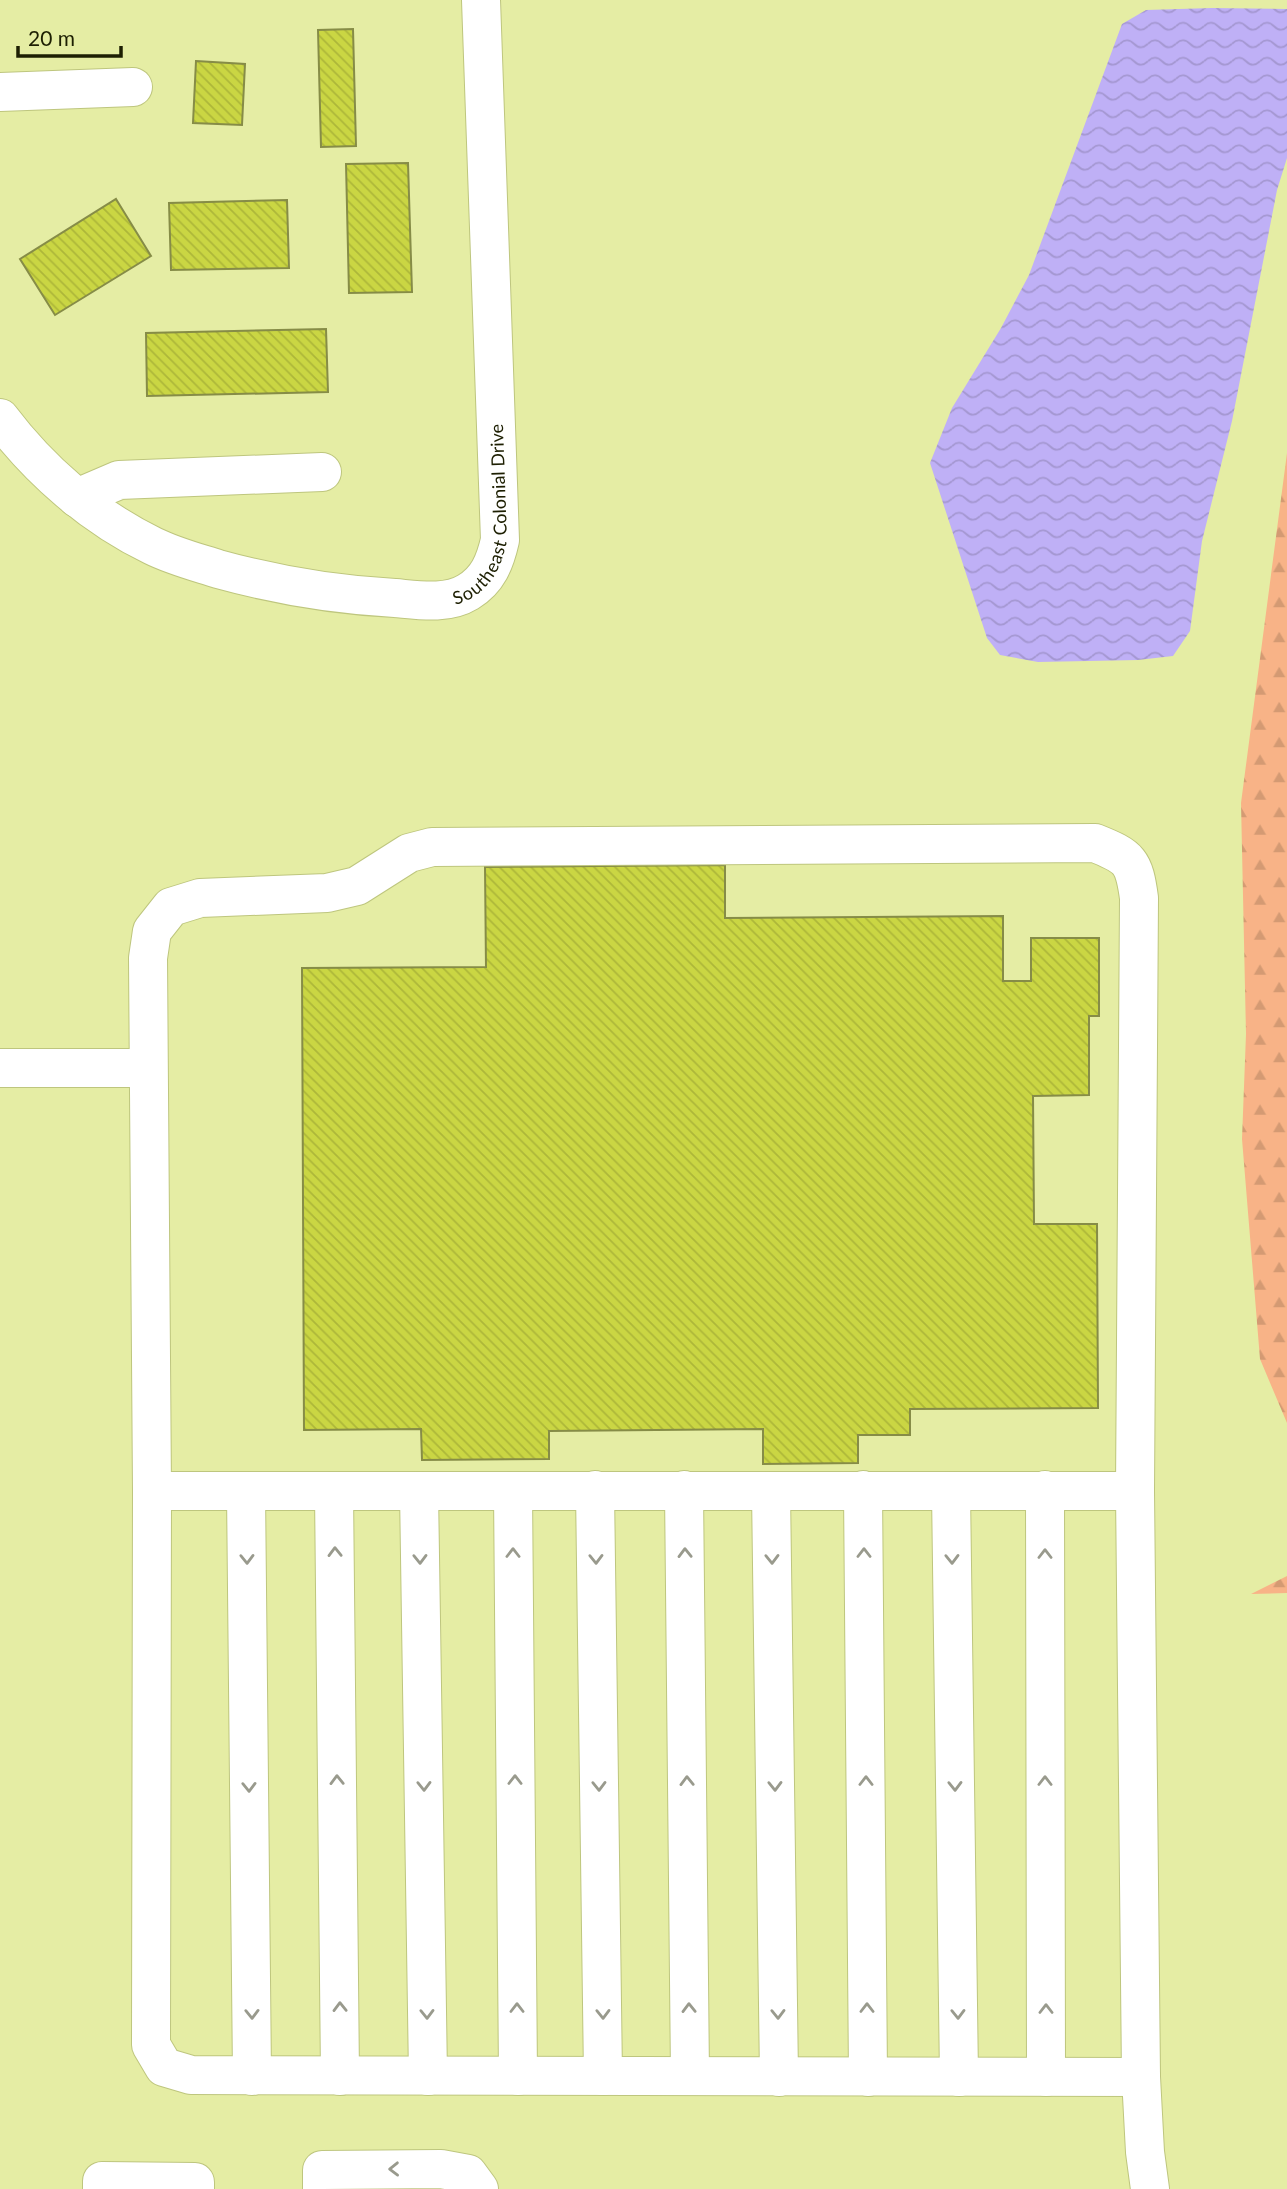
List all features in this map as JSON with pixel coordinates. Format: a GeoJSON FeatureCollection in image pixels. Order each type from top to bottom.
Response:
{"type":"FeatureCollection","features":[{"type":"Feature","properties":{"kind":"street","name":"Southeast Colonial Drive"},"geometry":{"type":"LineString","coordinates":[[0,418],[39,464],[77,498],[154,547],[195,562],[262,581],[342,595],[446,600],[467,593],[484,580],[495,562],[500,541],[481,0]]}},
{"type":"Feature","properties":{"kind":"street"},"geometry":{"type":"LineString","coordinates":[[0,92],[133,87]]}},
{"type":"Feature","properties":{"kind":"street"},"geometry":{"type":"LineString","coordinates":[[77,498],[119,480],[322,472]]}},
{"type":"Feature","properties":{"kind":"street"},"geometry":{"type":"LineString","coordinates":[[1141,2077],[191,2076],[164,2067],[152,2045],[148,958],[152,931],[171,907],[200,898],[327,893],[357,886],[409,853],[432,848],[1095,843],[1120,853],[1135,870],[1139,898],[1135,1491],[1141,2077],[1150,2189]]}},
{"type":"Feature","properties":{"kind":"street"},"geometry":{"type":"LineString","coordinates":[[0,1069],[148,1069]]}},
{"type":"Feature","properties":{"kind":"street"},"geometry":{"type":"LineString","coordinates":[[334,1490],[340,2076]]}},
{"type":"Feature","properties":{"kind":"street"},"geometry":{"type":"LineString","coordinates":[[594,1490],[604,2076]]}},
{"type":"Feature","properties":{"kind":"street"},"geometry":{"type":"LineString","coordinates":[[684,1490],[690,2077]]}},
{"type":"Feature","properties":{"kind":"street"},"geometry":{"type":"LineString","coordinates":[[863,1490],[868,2077]]}},
{"type":"Feature","properties":{"kind":"street"},"geometry":{"type":"LineString","coordinates":[[1045,1490],[1046,2077]]}},
{"type":"Feature","properties":{"kind":"street"},"geometry":{"type":"LineString","coordinates":[[152,1491],[1135,1491]]}},
{"type":"Feature","properties":{"kind":"street"},"geometry":{"type":"LineString","coordinates":[[246,1491],[252,2076]]}},
{"type":"Feature","properties":{"kind":"street"},"geometry":{"type":"LineString","coordinates":[[419,1491],[428,2076]]}},
{"type":"Feature","properties":{"kind":"street"},"geometry":{"type":"LineString","coordinates":[[513,1491],[518,2076]]}},
{"type":"Feature","properties":{"kind":"street"},"geometry":{"type":"LineString","coordinates":[[771,1491],[779,2077]]}},
{"type":"Feature","properties":{"kind":"street"},"geometry":{"type":"LineString","coordinates":[[951,1491],[959,2077]]}},
{"type":"Feature","properties":{"kind":"street"},"geometry":{"type":"LineString","coordinates":[[322,2180],[441,2179],[468,2174],[479,2189]]}},
{"type":"Feature","properties":{"kind":"street"},"geometry":{"type":"LineString","coordinates":[[102,2189],[102,2181],[195,2182],[195,2189]]}},
{"type":"Feature","properties":{"kind":"green space"},"geometry":{"type":"Polygon","coordinates":[[[1287,453],[1287,1423],[1260,1359],[1242,1139],[1246,1034],[1241,803],[1287,453]]]}},
{"type":"Feature","properties":{"kind":"green space"},"geometry":{"type":"Polygon","coordinates":[[[1287,1576],[1287,1593],[1251,1594],[1287,1576]]]}},
{"type":"Feature","properties":{"kind":"water"},"geometry":{"type":"Polygon","coordinates":[[[1287,9],[1287,158],[1277,190],[1232,421],[1202,541],[1190,631],[1173,656],[1138,660],[1038,662],[1000,655],[987,638],[930,463],[952,408],[1001,328],[1029,275],[1122,24],[1146,10],[1287,9]]]}},
{"type":"Feature","properties":{"kind":"building"},"geometry":{"type":"Polygon","coordinates":[[[353,29],[356,146],[321,147],[318,30],[353,29]]]}},
{"type":"Feature","properties":{"kind":"building"},"geometry":{"type":"Polygon","coordinates":[[[196,61],[245,64],[242,125],[193,123],[196,61]]]}},
{"type":"Feature","properties":{"kind":"building"},"geometry":{"type":"Polygon","coordinates":[[[408,163],[412,292],[349,293],[346,164],[408,163]]]}},
{"type":"Feature","properties":{"kind":"building"},"geometry":{"type":"Polygon","coordinates":[[[116,199],[151,256],[55,315],[20,259],[116,199]]]}},
{"type":"Feature","properties":{"kind":"building"},"geometry":{"type":"Polygon","coordinates":[[[287,200],[289,268],[171,270],[169,203],[287,200]]]}},
{"type":"Feature","properties":{"kind":"building"},"geometry":{"type":"Polygon","coordinates":[[[326,329],[328,392],[147,396],[146,333],[326,329]]]}},
{"type":"Feature","properties":{"kind":"building"},"geometry":{"type":"Polygon","coordinates":[[[725,865],[725,918],[1003,916],[1003,981],[1031,981],[1031,938],[1099,938],[1099,1016],[1089,1016],[1089,1095],[1033,1096],[1034,1224],[1097,1224],[1098,1408],[910,1409],[910,1435],[858,1435],[858,1463],[763,1464],[763,1429],[549,1431],[549,1459],[422,1460],[421,1429],[304,1430],[302,968],[486,967],[485,867],[725,865]]]}}]}
